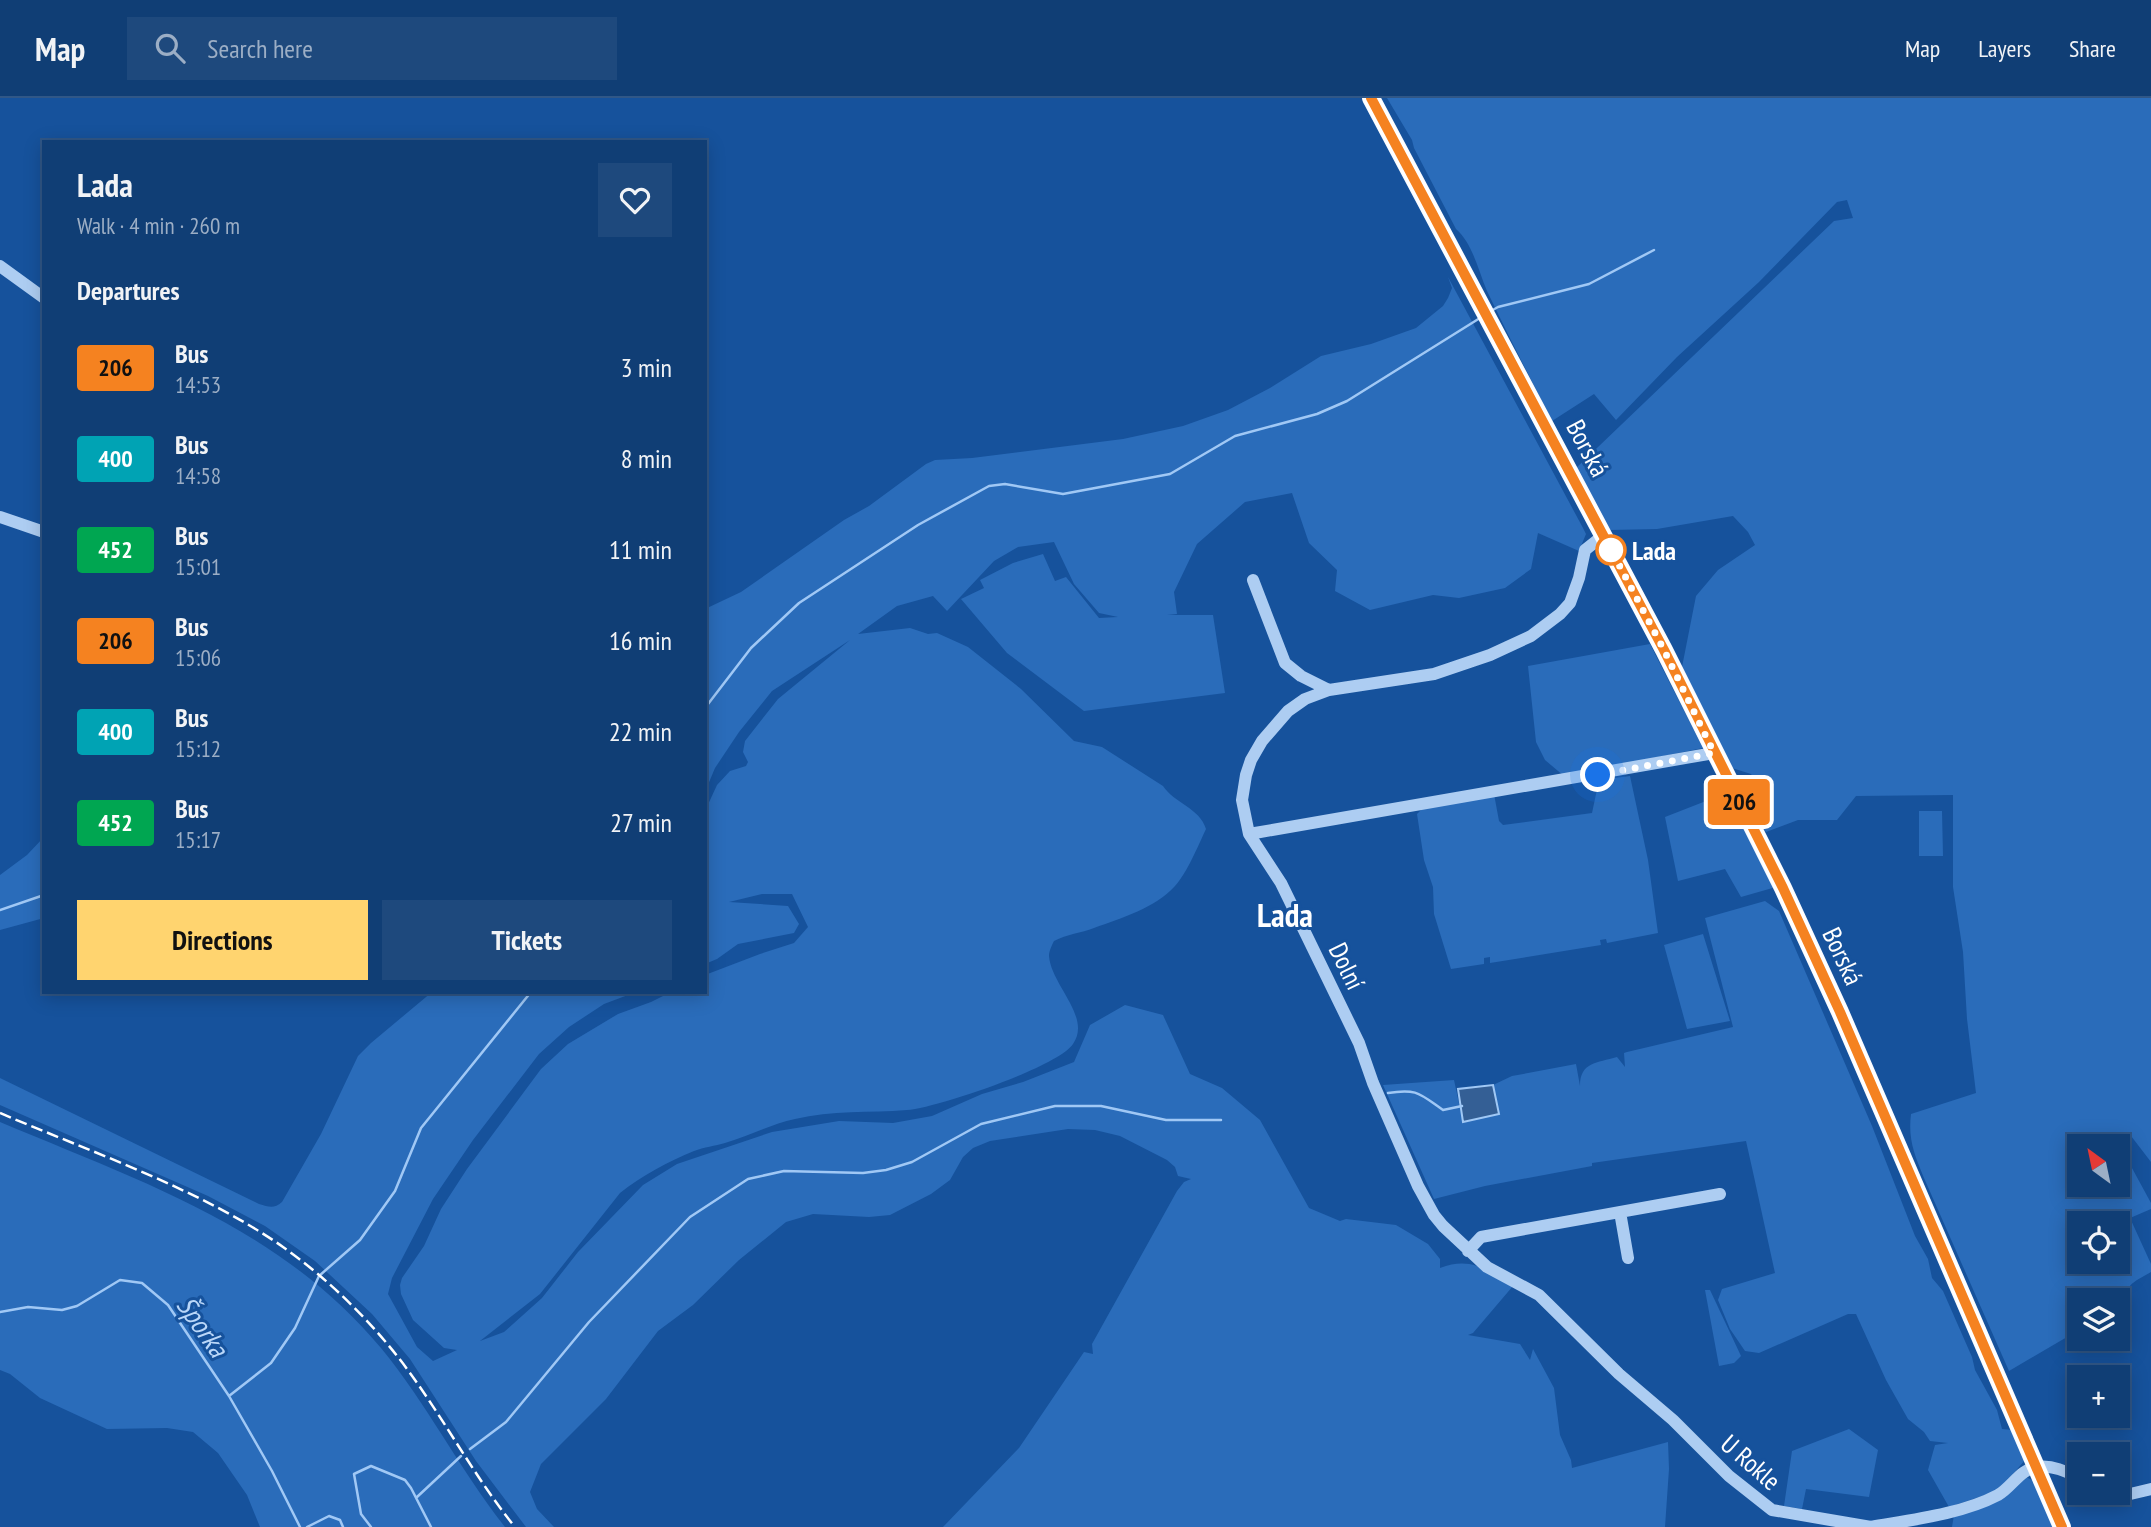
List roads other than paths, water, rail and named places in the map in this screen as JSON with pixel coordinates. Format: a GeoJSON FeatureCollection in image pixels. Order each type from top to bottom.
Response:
{"type":"FeatureCollection","features":[{"type":"Feature","properties":{"kind":"main road","name":"Borská"},"geometry":{"type":"LineString","coordinates":[[1371,98],[1664,650],[1783,888],[1840,1012],[2062,1527]]}},
{"type":"Feature","properties":{"kind":"street"},"geometry":{"type":"LineString","coordinates":[[0,266],[42,297]]}},
{"type":"Feature","properties":{"kind":"street"},"geometry":{"type":"LineString","coordinates":[[0,517],[42,531]]}},
{"type":"Feature","properties":{"kind":"street","name":"Dolní"},"geometry":{"type":"LineString","coordinates":[[1604,535],[1586,550],[1570,603],[1531,636],[1490,656],[1434,674],[1329,690],[1305,699],[1288,711],[1262,741],[1251,760],[1242,800],[1249,834],[1281,883],[1334,989],[1426,1202],[1443,1226],[1468,1251],[1487,1267],[1539,1295],[1619,1374],[1660,1408]]}},
{"type":"Feature","properties":{"kind":"street"},"geometry":{"type":"LineString","coordinates":[[1253,580],[1285,663],[1301,676],[1329,690]]}},
{"type":"Feature","properties":{"kind":"street"},"geometry":{"type":"LineString","coordinates":[[1249,834],[1714,753]]}},
{"type":"Feature","properties":{"kind":"street"},"geometry":{"type":"LineString","coordinates":[[1468,1251],[1481,1237],[1720,1194]]}},
{"type":"Feature","properties":{"kind":"street"},"geometry":{"type":"LineString","coordinates":[[1620,1212],[1628,1258]]}},
{"type":"Feature","properties":{"kind":"street","name":"U Rokle"},"geometry":{"type":"LineString","coordinates":[[1660,1408],[1729,1476],[1772,1510],[1871,1527],[1952,1512],[1999,1494],[2023,1473],[2036,1467]]}},
{"type":"Feature","properties":{"kind":"street"},"geometry":{"type":"LineString","coordinates":[[2036,1467],[2056,1467],[2067,1472]]}},
{"type":"Feature","properties":{"kind":"street"},"geometry":{"type":"LineString","coordinates":[[2130,1494],[2151,1489]]}},
{"type":"Feature","properties":{"kind":"waterway"},"geometry":{"type":"LineString","coordinates":[[1491,311],[1589,284],[1654,250]]}},
{"type":"Feature","properties":{"kind":"waterway"},"geometry":{"type":"LineString","coordinates":[[707,705],[751,648],[799,603],[918,525],[989,486],[1005,484],[1063,494],[1170,474],[1235,436],[1317,414],[1347,401],[1480,318]]}},
{"type":"Feature","properties":{"kind":"waterway"},"geometry":{"type":"LineString","coordinates":[[0,910],[42,896]]}},
{"type":"Feature","properties":{"kind":"waterway"},"geometry":{"type":"LineString","coordinates":[[229,1396],[271,1363],[295,1328],[319,1276],[360,1240],[395,1191],[421,1128],[529,994]]}},
{"type":"Feature","properties":{"kind":"waterway"},"geometry":{"type":"LineString","coordinates":[[1388,1093],[1412,1092],[1443,1110],[1462,1106]]}},
{"type":"Feature","properties":{"kind":"waterway"},"geometry":{"type":"LineString","coordinates":[[470,1449],[506,1422],[589,1322],[690,1217],[748,1179],[784,1171],[863,1173],[886,1170],[912,1162],[981,1124],[1055,1106],[1101,1106],[1166,1120],[1221,1120]]}},
{"type":"Feature","properties":{"kind":"waterway","name":"Šporka"},"geometry":{"type":"LineString","coordinates":[[0,1312],[28,1307],[62,1310],[77,1306],[120,1280],[142,1283],[168,1305],[229,1396],[300,1527]]}},
{"type":"Feature","properties":{"kind":"waterway"},"geometry":{"type":"LineString","coordinates":[[417,1497],[461,1456]]}},
{"type":"Feature","properties":{"kind":"waterway","name":"Šporka"},"geometry":{"type":"LineString","coordinates":[[371,1527],[361,1514],[354,1474],[371,1466],[405,1480],[431,1527]]}},
{"type":"Feature","properties":{"kind":"waterway","name":"Šporka"},"geometry":{"type":"LineString","coordinates":[[307,1527],[329,1516],[340,1520],[343,1527]]}},
{"type":"Feature","properties":{"kind":"railway"},"geometry":{"type":"LineString","coordinates":[[0,1113],[182,1190],[251,1226],[311,1268],[361,1314],[402,1362],[515,1527]]}},
{"type":"Feature","properties":{"kind":"place","name":"Lada"},"geometry":{"type":"Point","coordinates":[1611,550]}},
{"type":"Feature","properties":{"kind":"district","name":"Lada"},"geometry":{"type":"Point","coordinates":[1285,914]}}]}
